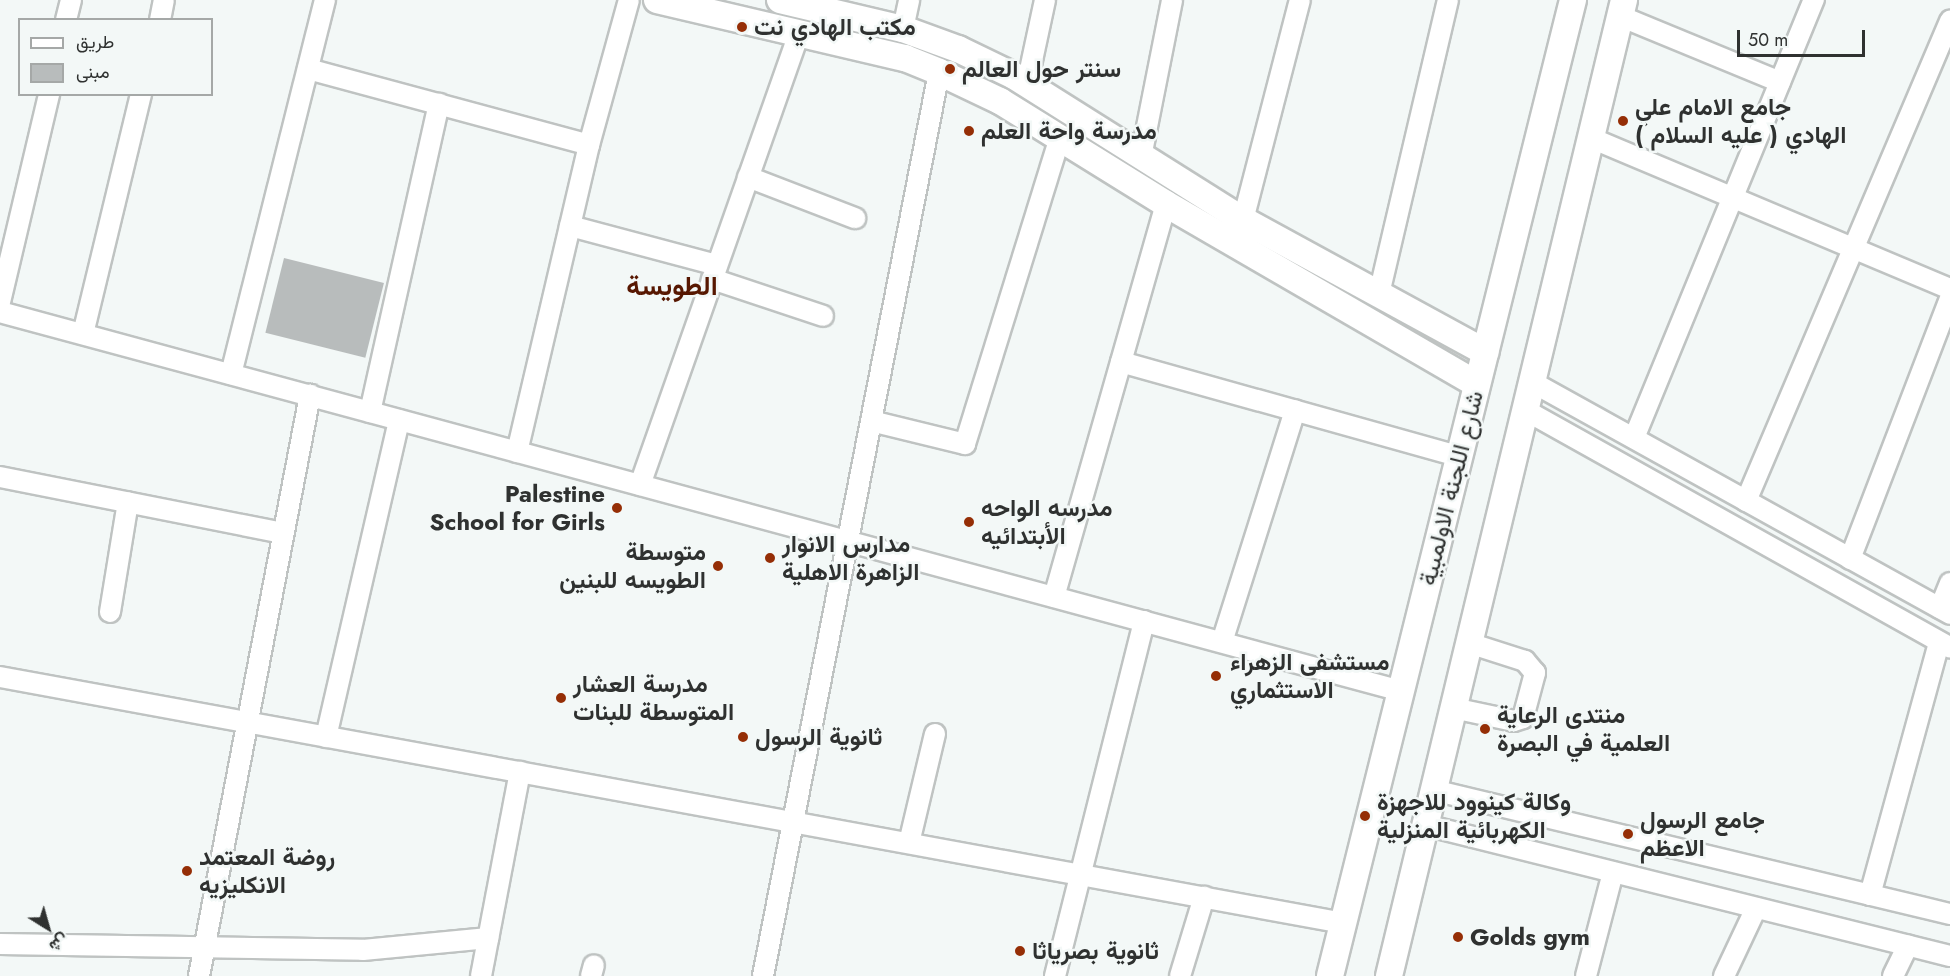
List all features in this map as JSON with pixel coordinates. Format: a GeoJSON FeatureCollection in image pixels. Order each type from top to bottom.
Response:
{"type":"FeatureCollection","features":[{"type":"Feature","properties":{"kind":"main road"},"geometry":{"type":"LineString","coordinates":[[657,0],[905,58],[939,72],[1000,101],[1059,140],[1166,204],[1476,384]]}},
{"type":"Feature","properties":{"kind":"main road"},"geometry":{"type":"LineString","coordinates":[[780,0],[903,29],[958,49],[1020,80],[1243,220],[1485,352]]}},
{"type":"Feature","properties":{"kind":"main road","name":"شارع اللجنة الاولمبية"},"geometry":{"type":"LineString","coordinates":[[1330,976],[1457,456],[1573,0]]}},
{"type":"Feature","properties":{"kind":"main road"},"geometry":{"type":"LineString","coordinates":[[1389,976],[1622,8]]}},
{"type":"Feature","properties":{"kind":"main road"},"geometry":{"type":"LineString","coordinates":[[1000,101],[1020,80]]}},
{"type":"Feature","properties":{"kind":"street"},"geometry":{"type":"LineString","coordinates":[[66,18],[71,0]]}},
{"type":"Feature","properties":{"kind":"street"},"geometry":{"type":"LineString","coordinates":[[160,18],[164,0]]}},
{"type":"Feature","properties":{"kind":"street"},"geometry":{"type":"LineString","coordinates":[[231,374],[325,0]]}},
{"type":"Feature","properties":{"kind":"street"},"geometry":{"type":"LineString","coordinates":[[517,452],[570,226],[628,0]]}},
{"type":"Feature","properties":{"kind":"street"},"geometry":{"type":"LineString","coordinates":[[903,29],[909,0]]}},
{"type":"Feature","properties":{"kind":"street"},"geometry":{"type":"LineString","coordinates":[[1020,80],[1045,0]]}},
{"type":"Feature","properties":{"kind":"street"},"geometry":{"type":"LineString","coordinates":[[1141,157],[1172,0]]}},
{"type":"Feature","properties":{"kind":"street"},"geometry":{"type":"LineString","coordinates":[[1243,220],[1300,0]]}},
{"type":"Feature","properties":{"kind":"street"},"geometry":{"type":"LineString","coordinates":[[1379,294],[1448,0]]}},
{"type":"Feature","properties":{"kind":"street"},"geometry":{"type":"LineString","coordinates":[[1634,438],[1814,0]]}},
{"type":"Feature","properties":{"kind":"street"},"geometry":{"type":"LineString","coordinates":[[1622,8],[1780,82]]}},
{"type":"Feature","properties":{"kind":"street"},"geometry":{"type":"LineString","coordinates":[[1716,517],[1738,496],[1855,249],[1950,21]]}},
{"type":"Feature","properties":{"kind":"street"},"geometry":{"type":"LineString","coordinates":[[640,485],[798,33]]}},
{"type":"Feature","properties":{"kind":"street"},"geometry":{"type":"LineString","coordinates":[[308,69],[590,145]]}},
{"type":"Feature","properties":{"kind":"street"},"geometry":{"type":"LineString","coordinates":[[763,976],[939,72]]}},
{"type":"Feature","properties":{"kind":"street"},"geometry":{"type":"LineString","coordinates":[[0,302],[49,96]]}},
{"type":"Feature","properties":{"kind":"street"},"geometry":{"type":"LineString","coordinates":[[83,334],[141,96]]}},
{"type":"Feature","properties":{"kind":"street"},"geometry":{"type":"LineString","coordinates":[[370,412],[439,104]]}},
{"type":"Feature","properties":{"kind":"street"},"geometry":{"type":"LineString","coordinates":[[1590,138],[1950,289]]}},
{"type":"Feature","properties":{"kind":"street"},"geometry":{"type":"LineString","coordinates":[[871,421],[965,444],[1059,140]]}},
{"type":"Feature","properties":{"kind":"street"},"geometry":{"type":"LineString","coordinates":[[748,177],[855,218]]}},
{"type":"Feature","properties":{"kind":"street"},"geometry":{"type":"LineString","coordinates":[[1054,597],[1166,204]]}},
{"type":"Feature","properties":{"kind":"street"},"geometry":{"type":"LineString","coordinates":[[570,226],[715,272],[823,316]]}},
{"type":"Feature","properties":{"kind":"street"},"geometry":{"type":"LineString","coordinates":[[1850,559],[1950,299]]}},
{"type":"Feature","properties":{"kind":"street"},"geometry":{"type":"LineString","coordinates":[[0,312],[1401,691]]}},
{"type":"Feature","properties":{"kind":"street"},"geometry":{"type":"LineString","coordinates":[[1121,362],[1457,456]]}},
{"type":"Feature","properties":{"kind":"street"},"geometry":{"type":"LineString","coordinates":[[1532,382],[1945,611],[1950,583]]}},
{"type":"Feature","properties":{"kind":"street"},"geometry":{"type":"LineString","coordinates":[[199,976],[310,396]]}},
{"type":"Feature","properties":{"kind":"street"},"geometry":{"type":"LineString","coordinates":[[1222,642],[1295,410]]}},
{"type":"Feature","properties":{"kind":"street"},"geometry":{"type":"LineString","coordinates":[[1525,410],[1944,645],[1870,895]]}},
{"type":"Feature","properties":{"kind":"street"},"geometry":{"type":"LineString","coordinates":[[326,737],[399,420]]}},
{"type":"Feature","properties":{"kind":"street"},"geometry":{"type":"LineString","coordinates":[[0,477],[284,533]]}},
{"type":"Feature","properties":{"kind":"street"},"geometry":{"type":"LineString","coordinates":[[110,612],[128,502]]}},
{"type":"Feature","properties":{"kind":"street"},"geometry":{"type":"LineString","coordinates":[[1055,976],[1144,621]]}},
{"type":"Feature","properties":{"kind":"street"},"geometry":{"type":"LineString","coordinates":[[1453,708],[1514,722],[1523,718],[1535,673],[1525,661],[1469,643]]}},
{"type":"Feature","properties":{"kind":"street"},"geometry":{"type":"LineString","coordinates":[[0,677],[1343,923]]}},
{"type":"Feature","properties":{"kind":"street"},"geometry":{"type":"LineString","coordinates":[[909,843],[935,734]]}},
{"type":"Feature","properties":{"kind":"street"},"geometry":{"type":"LineString","coordinates":[[481,976],[520,772]]}},
{"type":"Feature","properties":{"kind":"street"},"geometry":{"type":"LineString","coordinates":[[1433,790],[1950,914]]}},
{"type":"Feature","properties":{"kind":"street"},"geometry":{"type":"LineString","coordinates":[[1425,825],[1950,956]]}},
{"type":"Feature","properties":{"kind":"street"},"geometry":{"type":"LineString","coordinates":[[1586,976],[1614,872]]}},
{"type":"Feature","properties":{"kind":"street"},"geometry":{"type":"LineString","coordinates":[[1180,976],[1204,897]]}},
{"type":"Feature","properties":{"kind":"street"},"geometry":{"type":"LineString","coordinates":[[1724,976],[1756,908]]}},
{"type":"Feature","properties":{"kind":"street"},"geometry":{"type":"LineString","coordinates":[[0,944],[363,950],[488,938]]}},
{"type":"Feature","properties":{"kind":"street"},"geometry":{"type":"LineString","coordinates":[[1893,976],[1908,945]]}},
{"type":"Feature","properties":{"kind":"building"},"geometry":{"type":"Polygon","coordinates":[[[284,258],[384,283],[365,358],[265,333],[284,258]]]}},
{"type":"Feature","properties":{"kind":"place","name":"مكتب الهادي نت"},"geometry":{"type":"Point","coordinates":[742,27]}},
{"type":"Feature","properties":{"kind":"place","name":"سنتر حول العالم"},"geometry":{"type":"Point","coordinates":[950,69]}},
{"type":"Feature","properties":{"kind":"place","name":"جامع الامام علي الهادي ( عليه السلام )"},"geometry":{"type":"Point","coordinates":[1623,121]}},
{"type":"Feature","properties":{"kind":"place","name":"مدرسة واحة العلم"},"geometry":{"type":"Point","coordinates":[969,131]}},
{"type":"Feature","properties":{"kind":"place","name":"Palestine School for Girls"},"geometry":{"type":"Point","coordinates":[617,508]}},
{"type":"Feature","properties":{"kind":"place","name":"مدرسه الواحه الأبتدائيه"},"geometry":{"type":"Point","coordinates":[969,522]}},
{"type":"Feature","properties":{"kind":"place","name":"مدارس الانوار الزاهرة الاهلية"},"geometry":{"type":"Point","coordinates":[770,558]}},
{"type":"Feature","properties":{"kind":"place","name":"متوسطة الطويسه للبنين"},"geometry":{"type":"Point","coordinates":[718,566]}},
{"type":"Feature","properties":{"kind":"place","name":"مستشفى الزهراء الاستثماري"},"geometry":{"type":"Point","coordinates":[1216,676]}},
{"type":"Feature","properties":{"kind":"place","name":"مدرسة العشار المتوسطة للبنات"},"geometry":{"type":"Point","coordinates":[561,698]}},
{"type":"Feature","properties":{"kind":"place","name":"منتدى الرعاية العلمية في البصرة"},"geometry":{"type":"Point","coordinates":[1485,729]}},
{"type":"Feature","properties":{"kind":"place","name":"ثانوية الرسول"},"geometry":{"type":"Point","coordinates":[743,737]}},
{"type":"Feature","properties":{"kind":"place","name":"وكالة كينوود للاجهزة الكهربائية المنزلية"},"geometry":{"type":"Point","coordinates":[1365,816]}},
{"type":"Feature","properties":{"kind":"place","name":"جامع الرسول الاعظم"},"geometry":{"type":"Point","coordinates":[1628,834]}},
{"type":"Feature","properties":{"kind":"place","name":"روضة المعتمد الانكليزيه"},"geometry":{"type":"Point","coordinates":[187,871]}},
{"type":"Feature","properties":{"kind":"place","name":"Golds gym"},"geometry":{"type":"Point","coordinates":[1458,937]}},
{"type":"Feature","properties":{"kind":"place","name":"ثانوية بصرياثا"},"geometry":{"type":"Point","coordinates":[1020,951]}},
{"type":"Feature","properties":{"kind":"district","name":"الطويسة"},"geometry":{"type":"Point","coordinates":[672,286]}}]}
